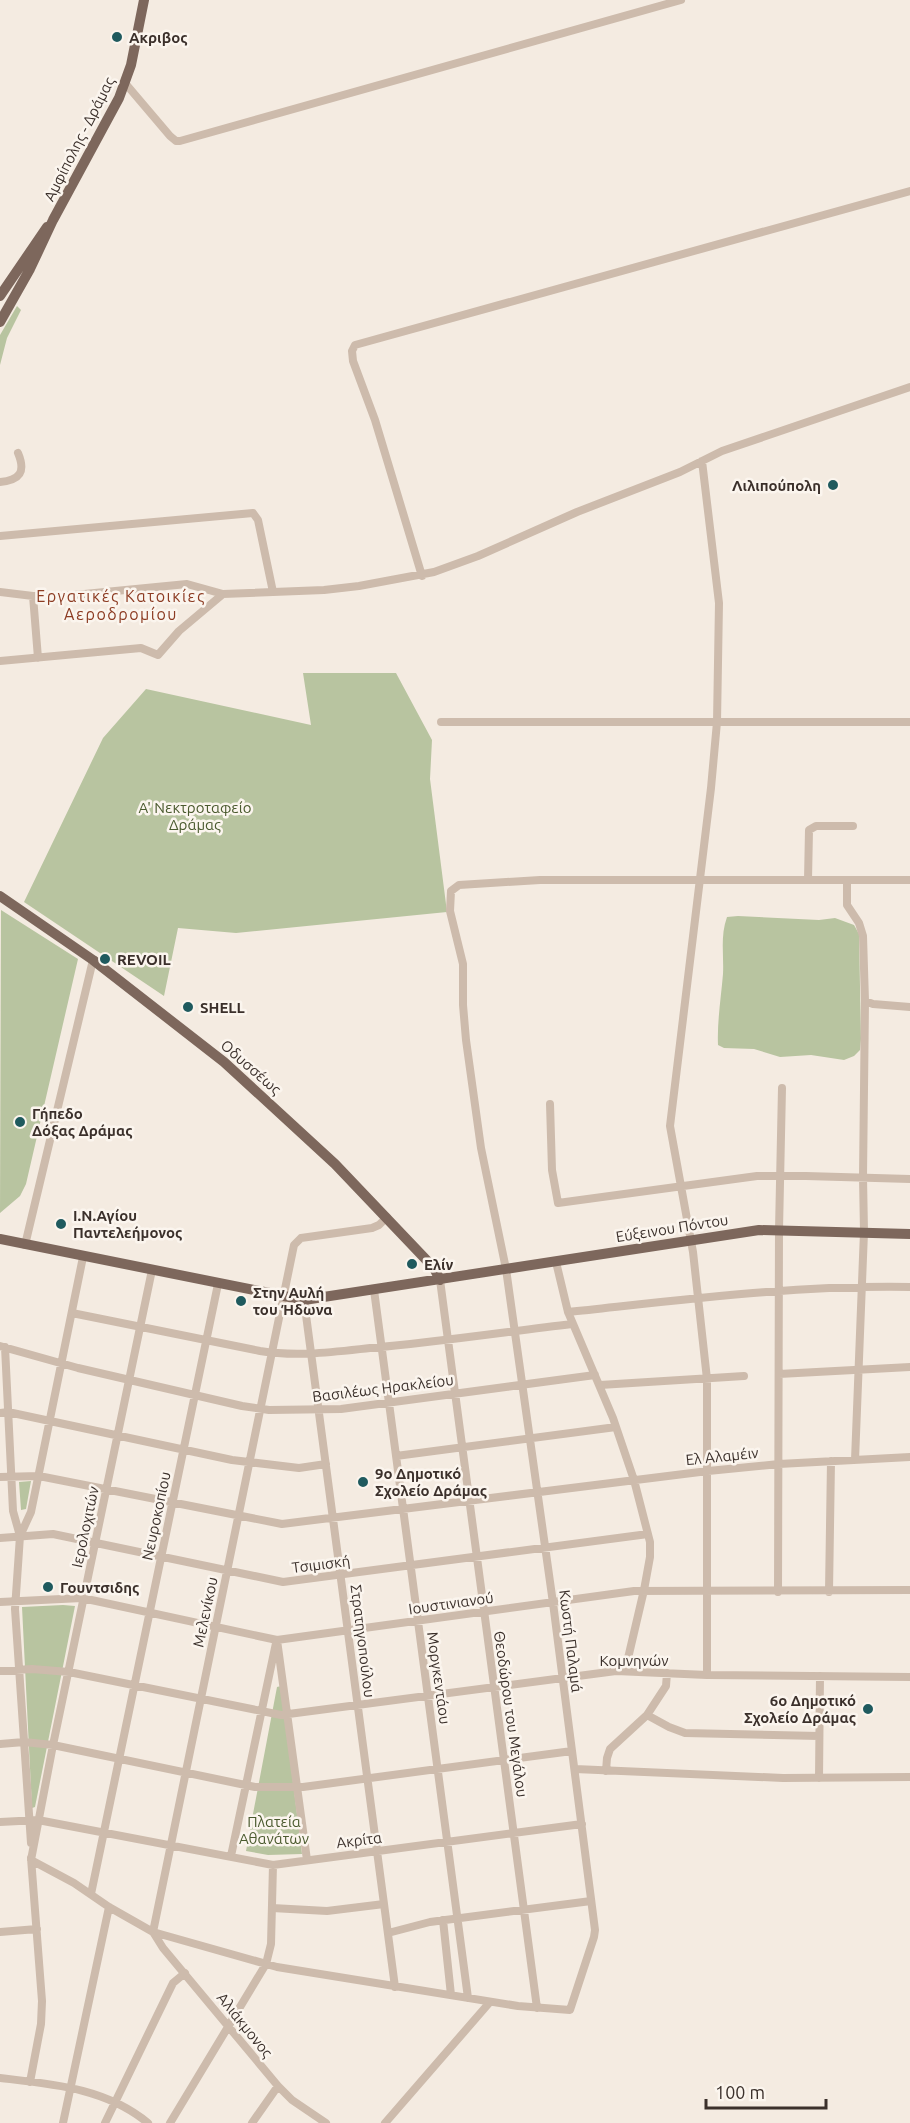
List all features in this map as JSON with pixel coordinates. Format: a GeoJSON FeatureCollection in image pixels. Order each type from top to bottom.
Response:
{"type":"FeatureCollection","features":[{"type":"Feature","properties":{"kind":"main road","name":"Αμφίπολης - Δράμας"},"geometry":{"type":"LineString","coordinates":[[0,322],[30,269],[53,220],[95,146],[125,83],[133,57],[144,0]]}},
{"type":"Feature","properties":{"kind":"main road","name":"Αμφίπολης - Δράμας"},"geometry":{"type":"LineString","coordinates":[[0,296],[33,244],[53,220]]}},
{"type":"Feature","properties":{"kind":"main road","name":"Οδυσσέως"},"geometry":{"type":"LineString","coordinates":[[0,896],[93,960],[224,1062],[313,1142],[387,1216],[434,1268],[440,1280]]}},
{"type":"Feature","properties":{"kind":"main road","name":"Εύξεινου Πόντου"},"geometry":{"type":"LineString","coordinates":[[0,1239],[304,1300],[752,1231],[910,1234]]}},
{"type":"Feature","properties":{"kind":"street"},"geometry":{"type":"LineString","coordinates":[[125,83],[170,136],[180,141],[681,0]]}},
{"type":"Feature","properties":{"kind":"street"},"geometry":{"type":"LineString","coordinates":[[422,576],[375,420],[353,361],[352,351],[355,345],[910,191]]}},
{"type":"Feature","properties":{"kind":"street"},"geometry":{"type":"LineString","coordinates":[[0,592],[33,596],[64,596],[187,584],[223,594],[324,590],[422,576],[478,556],[577,512],[671,476],[738,445],[910,387]]}},
{"type":"Feature","properties":{"kind":"street"},"geometry":{"type":"LineString","coordinates":[[0,482],[19,475],[22,462],[18,453]]}},
{"type":"Feature","properties":{"kind":"street"},"geometry":{"type":"LineString","coordinates":[[702,461],[719,603],[717,722],[670,1123],[691,1240],[706,1379],[707,1675]]}},
{"type":"Feature","properties":{"kind":"street"},"geometry":{"type":"LineString","coordinates":[[0,536],[253,513],[258,520],[273,592]]}},
{"type":"Feature","properties":{"kind":"street"},"geometry":{"type":"LineString","coordinates":[[0,661],[141,648],[158,655],[179,631],[223,594]]}},
{"type":"Feature","properties":{"kind":"street"},"geometry":{"type":"LineString","coordinates":[[33,596],[38,658]]}},
{"type":"Feature","properties":{"kind":"street"},"geometry":{"type":"LineString","coordinates":[[441,722],[910,722]]}},
{"type":"Feature","properties":{"kind":"street"},"geometry":{"type":"LineString","coordinates":[[808,880],[809,830],[816,826],[853,825]]}},
{"type":"Feature","properties":{"kind":"street"},"geometry":{"type":"LineString","coordinates":[[699,879],[910,880]]}},
{"type":"Feature","properties":{"kind":"street","name":"Κωστή Παλαμά"},"geometry":{"type":"LineString","coordinates":[[537,2008],[568,2011],[571,2009],[594,1937],[563,1678],[515,1331],[506,1269],[481,1148],[466,1040],[463,964],[450,911],[451,891],[459,885],[540,880],[699,879]]}},
{"type":"Feature","properties":{"kind":"street"},"geometry":{"type":"LineString","coordinates":[[847,880],[847,904],[859,923],[863,936],[865,1000],[862,1178],[864,1232],[855,1460]]}},
{"type":"Feature","properties":{"kind":"street"},"geometry":{"type":"LineString","coordinates":[[25,1245],[93,960]]}},
{"type":"Feature","properties":{"kind":"street"},"geometry":{"type":"LineString","coordinates":[[865,1000],[873,1004],[910,1007]]}},
{"type":"Feature","properties":{"kind":"street"},"geometry":{"type":"LineString","coordinates":[[778,1592],[779,1230],[782,1088]]}},
{"type":"Feature","properties":{"kind":"street"},"geometry":{"type":"LineString","coordinates":[[550,1104],[552,1170],[558,1203],[736,1178],[780,1175],[910,1179]]}},
{"type":"Feature","properties":{"kind":"street","name":"Μελενίκου"},"geometry":{"type":"LineString","coordinates":[[153,1932],[294,1245],[297,1240],[304,1238],[372,1228],[379,1225],[387,1216]]}},
{"type":"Feature","properties":{"kind":"street"},"geometry":{"type":"LineString","coordinates":[[20,1536],[31,1512],[83,1257]]}},
{"type":"Feature","properties":{"kind":"street"},"geometry":{"type":"LineString","coordinates":[[556,1262],[572,1324],[616,1427],[634,1480],[648,1533],[650,1557],[625,1671]]}},
{"type":"Feature","properties":{"kind":"street","name":"Ιερολοχιτών"},"geometry":{"type":"LineString","coordinates":[[30,2082],[42,2013],[31,1860],[34,1820],[69,1672],[152,1270]]}},
{"type":"Feature","properties":{"kind":"street","name":"Θεοδώρου του Μεγάλου"},"geometry":{"type":"LineString","coordinates":[[440,1280],[537,2008]]}},
{"type":"Feature","properties":{"kind":"street","name":"Νευροκοπίου"},"geometry":{"type":"LineString","coordinates":[[91,1894],[218,1284]]}},
{"type":"Feature","properties":{"kind":"street"},"geometry":{"type":"LineString","coordinates":[[568,1312],[779,1291],[910,1287]]}},
{"type":"Feature","properties":{"kind":"street","name":"Μοργκεντάου"},"geometry":{"type":"LineString","coordinates":[[374,1290],[468,1998]]}},
{"type":"Feature","properties":{"kind":"street","name":"Στρατηγοπούλου"},"geometry":{"type":"LineString","coordinates":[[304,1300],[395,1987]]}},
{"type":"Feature","properties":{"kind":"street"},"geometry":{"type":"LineString","coordinates":[[72,1313],[272,1353],[311,1353],[381,1347],[572,1324]]}},
{"type":"Feature","properties":{"kind":"street"},"geometry":{"type":"LineString","coordinates":[[2,1346],[4,1413],[13,1515],[20,1536]]}},
{"type":"Feature","properties":{"kind":"street","name":"Βασιλέως Ηρακλείου"},"geometry":{"type":"LineString","coordinates":[[2,1346],[61,1364],[260,1410],[319,1411],[595,1375]]}},
{"type":"Feature","properties":{"kind":"street"},"geometry":{"type":"LineString","coordinates":[[779,1374],[910,1367]]}},
{"type":"Feature","properties":{"kind":"street"},"geometry":{"type":"LineString","coordinates":[[600,1385],[744,1376]]}},
{"type":"Feature","properties":{"kind":"street"},"geometry":{"type":"LineString","coordinates":[[4,1413],[249,1463],[299,1468],[326,1464]]}},
{"type":"Feature","properties":{"kind":"street"},"geometry":{"type":"LineString","coordinates":[[396,1456],[616,1427]]}},
{"type":"Feature","properties":{"kind":"street","name":"Ελ Αλαμέιν"},"geometry":{"type":"LineString","coordinates":[[0,1477],[39,1476],[282,1524],[708,1471],[778,1464],[910,1457]]}},
{"type":"Feature","properties":{"kind":"street"},"geometry":{"type":"LineString","coordinates":[[829,1592],[831,1461]]}},
{"type":"Feature","properties":{"kind":"street","name":"Τσιμισκή"},"geometry":{"type":"LineString","coordinates":[[0,1538],[50,1534],[283,1582],[648,1533]]}},
{"type":"Feature","properties":{"kind":"street","name":"Ιερολοχιτών"},"geometry":{"type":"LineString","coordinates":[[20,1536],[15,1601],[24,1742],[34,1820]]}},
{"type":"Feature","properties":{"kind":"street","name":"Ιουστινιανού"},"geometry":{"type":"LineString","coordinates":[[0,1602],[84,1598],[277,1640],[644,1590],[829,1592],[910,1590]]}},
{"type":"Feature","properties":{"kind":"street"},"geometry":{"type":"LineString","coordinates":[[231,1856],[277,1640]]}},
{"type":"Feature","properties":{"kind":"street"},"geometry":{"type":"LineString","coordinates":[[277,1640],[307,1860]]}},
{"type":"Feature","properties":{"kind":"street","name":"Κομνηνών"},"geometry":{"type":"LineString","coordinates":[[0,1671],[19,1669],[69,1672],[261,1712],[288,1715],[625,1671],[707,1675],[910,1677]]}},
{"type":"Feature","properties":{"kind":"street"},"geometry":{"type":"LineString","coordinates":[[606,1771],[610,1749],[647,1715],[666,1686],[668,1674]]}},
{"type":"Feature","properties":{"kind":"street"},"geometry":{"type":"LineString","coordinates":[[819,1778],[820,1676]]}},
{"type":"Feature","properties":{"kind":"street"},"geometry":{"type":"LineString","coordinates":[[647,1715],[685,1733],[819,1736]]}},
{"type":"Feature","properties":{"kind":"street"},"geometry":{"type":"LineString","coordinates":[[0,1744],[24,1742],[53,1745],[266,1788],[298,1788],[572,1751]]}},
{"type":"Feature","properties":{"kind":"street"},"geometry":{"type":"LineString","coordinates":[[574,1769],[819,1778],[910,1777]]}},
{"type":"Feature","properties":{"kind":"street","name":"Ακρίτα"},"geometry":{"type":"LineString","coordinates":[[0,1822],[34,1820],[273,1865],[582,1824]]}},
{"type":"Feature","properties":{"kind":"street"},"geometry":{"type":"LineString","coordinates":[[31,1860],[153,1932],[295,1971],[537,2008]]}},
{"type":"Feature","properties":{"kind":"street"},"geometry":{"type":"LineString","coordinates":[[170,2123],[266,1964],[271,1944],[273,1865]]}},
{"type":"Feature","properties":{"kind":"street"},"geometry":{"type":"LineString","coordinates":[[388,1933],[443,1920],[591,1901]]}},
{"type":"Feature","properties":{"kind":"street"},"geometry":{"type":"LineString","coordinates":[[272,1908],[327,1911],[384,1904]]}},
{"type":"Feature","properties":{"kind":"street"},"geometry":{"type":"LineString","coordinates":[[63,2123],[110,1907]]}},
{"type":"Feature","properties":{"kind":"street"},"geometry":{"type":"LineString","coordinates":[[443,1920],[451,1995]]}},
{"type":"Feature","properties":{"kind":"street"},"geometry":{"type":"LineString","coordinates":[[0,1932],[37,1929]]}},
{"type":"Feature","properties":{"kind":"street","name":"Αλιάκμονος"},"geometry":{"type":"LineString","coordinates":[[153,1932],[163,1948],[278,2086],[292,2100],[326,2123]]}},
{"type":"Feature","properties":{"kind":"street"},"geometry":{"type":"LineString","coordinates":[[105,2123],[173,1983],[185,1973]]}},
{"type":"Feature","properties":{"kind":"street"},"geometry":{"type":"LineString","coordinates":[[385,2123],[490,2002]]}},
{"type":"Feature","properties":{"kind":"street"},"geometry":{"type":"LineString","coordinates":[[0,2078],[70,2088],[115,2101],[148,2123]]}},
{"type":"Feature","properties":{"kind":"street"},"geometry":{"type":"LineString","coordinates":[[252,2123],[278,2086]]}},
{"type":"Feature","properties":{"kind":"green space"},"geometry":{"type":"Polygon","coordinates":[[[17,306],[21,310],[7,338],[0,365],[0,335],[17,306]]]}},
{"type":"Feature","properties":{"kind":"green space","name":"Α' Νεκτροταφείο Δράμας"},"geometry":{"type":"Polygon","coordinates":[[[303,673],[396,673],[432,740],[430,779],[447,912],[236,933],[178,928],[164,996],[24,902],[103,738],[146,689],[311,725],[303,673]]]}},
{"type":"Feature","properties":{"kind":"green space"},"geometry":{"type":"Polygon","coordinates":[[[1,910],[78,959],[26,1184],[20,1196],[0,1213],[1,910]]]}},
{"type":"Feature","properties":{"kind":"green space"},"geometry":{"type":"Polygon","coordinates":[[[727,917],[819,920],[835,918],[854,925],[859,934],[861,1039],[860,1050],[854,1056],[844,1060],[811,1055],[780,1057],[754,1049],[724,1048],[718,1045],[724,931],[727,917]]]}},
{"type":"Feature","properties":{"kind":"green space"},"geometry":{"type":"Polygon","coordinates":[[[31,1481],[26,1509],[21,1510],[19,1482],[31,1481]]]}},
{"type":"Feature","properties":{"kind":"green space"},"geometry":{"type":"Polygon","coordinates":[[[75,1606],[35,1807],[32,1808],[22,1607],[75,1606]]]}},
{"type":"Feature","properties":{"kind":"green space","name":"Πλατεία Αθανάτων"},"geometry":{"type":"Polygon","coordinates":[[[281,1686],[302,1854],[268,1855],[246,1851],[277,1687],[281,1686]]]}},
{"type":"Feature","properties":{"kind":"place","name":"Ακριβος"},"geometry":{"type":"Point","coordinates":[117,37]}},
{"type":"Feature","properties":{"kind":"place","name":"Λιλιπούπολη"},"geometry":{"type":"Point","coordinates":[833,485]}},
{"type":"Feature","properties":{"kind":"place","name":"REVOIL"},"geometry":{"type":"Point","coordinates":[105,959]}},
{"type":"Feature","properties":{"kind":"place","name":"SHELL"},"geometry":{"type":"Point","coordinates":[188,1007]}},
{"type":"Feature","properties":{"kind":"place","name":"Γήπεδο Δόξας Δράμας"},"geometry":{"type":"Point","coordinates":[20,1122]}},
{"type":"Feature","properties":{"kind":"place","name":"Ι.Ν.Αγίου Παντελεήμονος"},"geometry":{"type":"Point","coordinates":[61,1224]}},
{"type":"Feature","properties":{"kind":"place","name":"Ελίν"},"geometry":{"type":"Point","coordinates":[412,1264]}},
{"type":"Feature","properties":{"kind":"place","name":"Στην Αυλή του Ήδωνα"},"geometry":{"type":"Point","coordinates":[241,1301]}},
{"type":"Feature","properties":{"kind":"place","name":"9ο Δημοτικό Σχολείο Δράμας"},"geometry":{"type":"Point","coordinates":[363,1482]}},
{"type":"Feature","properties":{"kind":"place","name":"Γουντσιδης"},"geometry":{"type":"Point","coordinates":[48,1587]}},
{"type":"Feature","properties":{"kind":"place","name":"6o Δημοτικό Σχολείο Δράμας"},"geometry":{"type":"Point","coordinates":[868,1709]}},
{"type":"Feature","properties":{"kind":"district","name":"Εργατικές Κατοικίες Αεροδρομίου"},"geometry":{"type":"Point","coordinates":[121,605]}}]}
